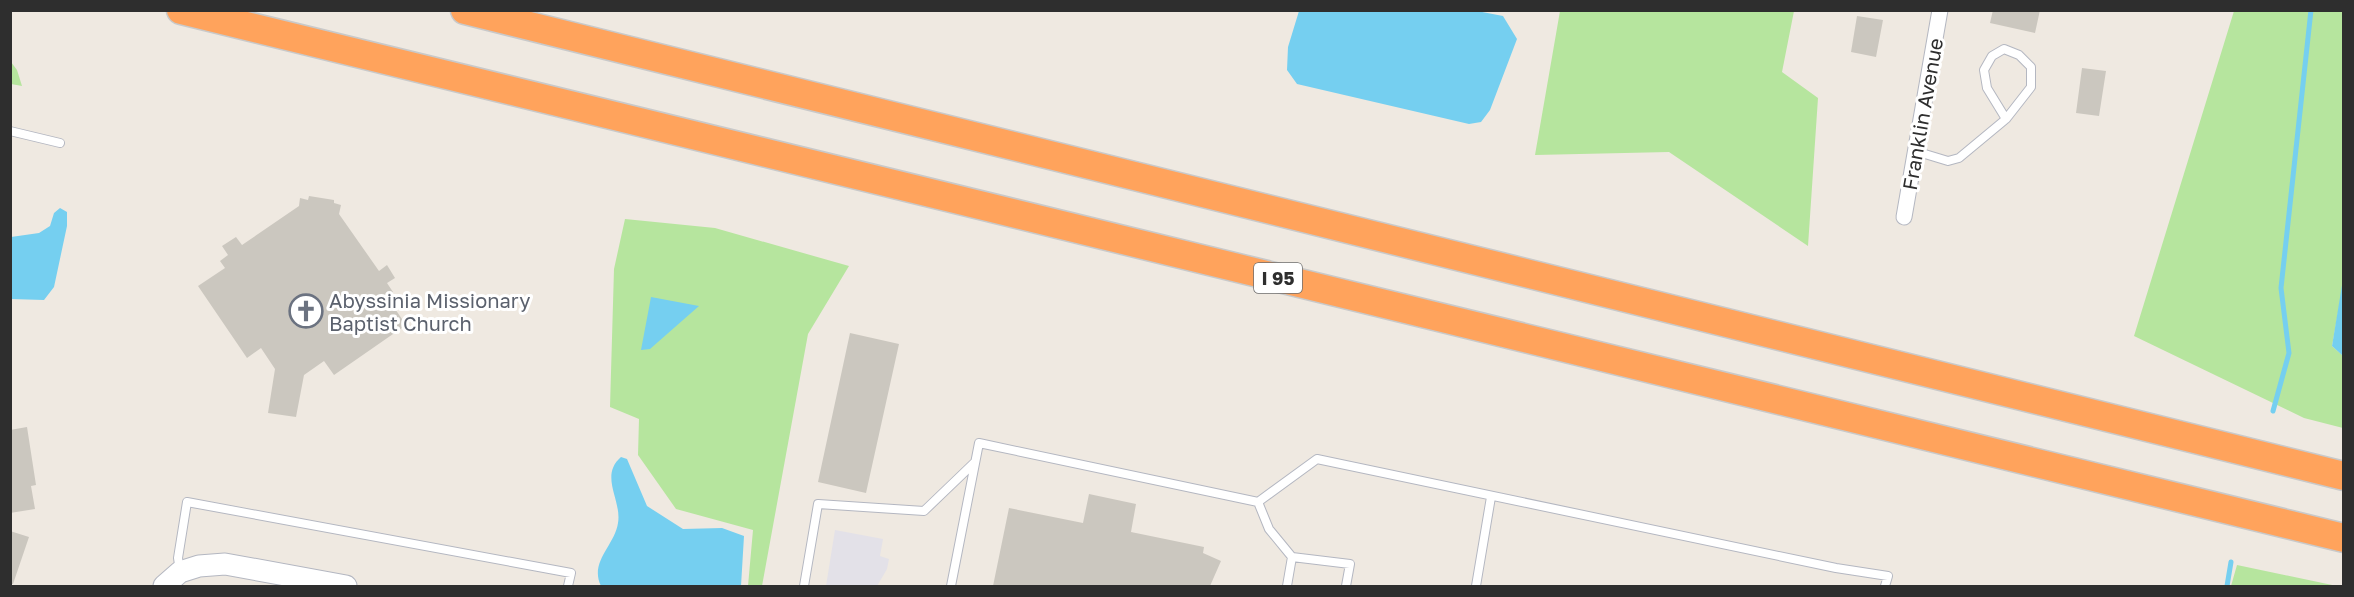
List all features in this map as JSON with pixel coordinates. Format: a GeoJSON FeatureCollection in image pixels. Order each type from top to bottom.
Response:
{"type":"FeatureCollection","features":[{"type":"Feature","properties":{"kind":"highway","name":"I 95"},"geometry":{"type":"LineString","coordinates":[[181,10],[2343,538]]}},
{"type":"Feature","properties":{"kind":"highway"},"geometry":{"type":"LineString","coordinates":[[465,10],[2343,476]]}},
{"type":"Feature","properties":{"kind":"street","name":"Franklin Avenue"},"geometry":{"type":"LineString","coordinates":[[1904,217],[1940,10]]}},
{"type":"Feature","properties":{"kind":"street"},"geometry":{"type":"LineString","coordinates":[[164,586],[180,572],[199,566],[225,564],[346,586]]}},
{"type":"Feature","properties":{"kind":"lane"},"geometry":{"type":"LineString","coordinates":[[1916,151],[1948,161],[1959,158],[2006,119],[2031,87],[2031,67],[2019,55],[2004,50],[1992,56],[1984,70],[1987,88],[2006,119]]}},
{"type":"Feature","properties":{"kind":"lane"},"geometry":{"type":"LineString","coordinates":[[10,131],[60,143]]}},
{"type":"Feature","properties":{"kind":"lane"},"geometry":{"type":"LineString","coordinates":[[951,586],[979,443],[1258,502],[1317,459],[1491,497],[1888,576],[1886,586]]}},
{"type":"Feature","properties":{"kind":"lane"},"geometry":{"type":"LineString","coordinates":[[804,586],[818,504],[924,511],[975,462]]}},
{"type":"Feature","properties":{"kind":"lane"},"geometry":{"type":"LineString","coordinates":[[1476,586],[1491,497]]}},
{"type":"Feature","properties":{"kind":"lane"},"geometry":{"type":"LineString","coordinates":[[180,572],[178,558],[188,502],[571,573],[568,586]]}},
{"type":"Feature","properties":{"kind":"lane"},"geometry":{"type":"LineString","coordinates":[[1258,502],[1269,529],[1292,557],[1350,564],[1346,586]]}},
{"type":"Feature","properties":{"kind":"lane"},"geometry":{"type":"LineString","coordinates":[[1287,586],[1292,557]]}},
{"type":"Feature","properties":{"kind":"shaded area"},"geometry":{"type":"Polygon","coordinates":[[[835,530],[883,539],[880,556],[889,559],[887,569],[877,586],[826,586],[835,530]]]}},
{"type":"Feature","properties":{"kind":"green space"},"geometry":{"type":"Polygon","coordinates":[[[1560,11],[1794,11],[1782,72],[1818,98],[1808,246],[1669,152],[1535,155],[1560,11]]]}},
{"type":"Feature","properties":{"kind":"green space"},"geometry":{"type":"Polygon","coordinates":[[[2234,11],[2343,11],[2344,279],[2332,346],[2343,356],[2343,428],[2304,418],[2134,336],[2234,11]]]}},
{"type":"Feature","properties":{"kind":"green space"},"geometry":{"type":"Polygon","coordinates":[[[11,62],[17,70],[22,86],[11,84],[11,62]]]}},
{"type":"Feature","properties":{"kind":"green space"},"geometry":{"type":"Polygon","coordinates":[[[625,219],[715,228],[849,266],[808,334],[762,586],[748,586],[753,530],[676,509],[638,455],[639,419],[610,407],[614,269],[625,219]]]}},
{"type":"Feature","properties":{"kind":"green space"},"geometry":{"type":"Polygon","coordinates":[[[2237,565],[2337,586],[2231,586],[2237,565]]]}},
{"type":"Feature","properties":{"kind":"water"},"geometry":{"type":"Polygon","coordinates":[[[1299,11],[1477,11],[1503,16],[1517,39],[1490,110],[1481,122],[1469,124],[1297,84],[1287,70],[1288,47],[1299,11]]]}},
{"type":"Feature","properties":{"kind":"water"},"geometry":{"type":"Polygon","coordinates":[[[60,208],[67,212],[67,226],[54,287],[44,300],[11,299],[11,237],[39,233],[50,226],[54,213],[60,208]]]}},
{"type":"Feature","properties":{"kind":"water"},"geometry":{"type":"Polygon","coordinates":[[[2343,279],[2343,356],[2332,346],[2343,279]]]}},
{"type":"Feature","properties":{"kind":"water"},"geometry":{"type":"Polygon","coordinates":[[[651,297],[699,306],[650,349],[641,350],[651,297]]]}},
{"type":"Feature","properties":{"kind":"water"},"geometry":{"type":"Polygon","coordinates":[[[621,457],[627,459],[647,506],[683,529],[722,528],[744,536],[741,586],[601,586],[598,577],[600,561],[618,523],[611,480],[615,464],[621,457]]]}},
{"type":"Feature","properties":{"kind":"building"},"geometry":{"type":"Polygon","coordinates":[[[1993,10],[2040,10],[2035,33],[1990,23],[1993,10]]]}},
{"type":"Feature","properties":{"kind":"building"},"geometry":{"type":"Polygon","coordinates":[[[1857,16],[1883,20],[1876,57],[1851,52],[1857,16]]]}},
{"type":"Feature","properties":{"kind":"building"},"geometry":{"type":"Polygon","coordinates":[[[2082,68],[2106,71],[2099,116],[2076,113],[2082,68]]]}},
{"type":"Feature","properties":{"kind":"building","name":"Abyssinia Missionary Baptist Church"},"geometry":{"type":"Polygon","coordinates":[[[309,196],[334,200],[334,203],[341,205],[339,214],[379,271],[387,265],[395,278],[387,283],[393,292],[387,297],[406,325],[334,375],[324,361],[304,375],[296,417],[268,413],[275,369],[261,348],[247,358],[198,286],[225,268],[220,261],[228,255],[222,246],[236,237],[242,245],[299,206],[300,198],[308,200],[309,196]]]}},
{"type":"Feature","properties":{"kind":"building"},"geometry":{"type":"Polygon","coordinates":[[[850,333],[899,344],[866,493],[818,482],[850,333]]]}},
{"type":"Feature","properties":{"kind":"building"},"geometry":{"type":"Polygon","coordinates":[[[27,427],[36,485],[31,486],[35,509],[10,513],[10,430],[27,427]]]}},
{"type":"Feature","properties":{"kind":"building"},"geometry":{"type":"Polygon","coordinates":[[[1089,494],[1136,504],[1131,532],[1204,547],[1203,553],[1221,561],[1210,586],[993,586],[1009,508],[1083,523],[1089,494]]]}},
{"type":"Feature","properties":{"kind":"building"},"geometry":{"type":"Polygon","coordinates":[[[10,531],[29,537],[13,584],[10,584],[10,531]]]}},
{"type":"Feature","properties":{"kind":"waterway"},"geometry":{"type":"LineString","coordinates":[[2273,411],[2289,353],[2281,288],[2311,10]]}},
{"type":"Feature","properties":{"kind":"waterway"},"geometry":{"type":"LineString","coordinates":[[2227,586],[2231,562]]}},
{"type":"Feature","properties":{"kind":"place","name":"Abyssinia Missionary Baptist Church"},"geometry":{"type":"Point","coordinates":[306,311]}}]}
